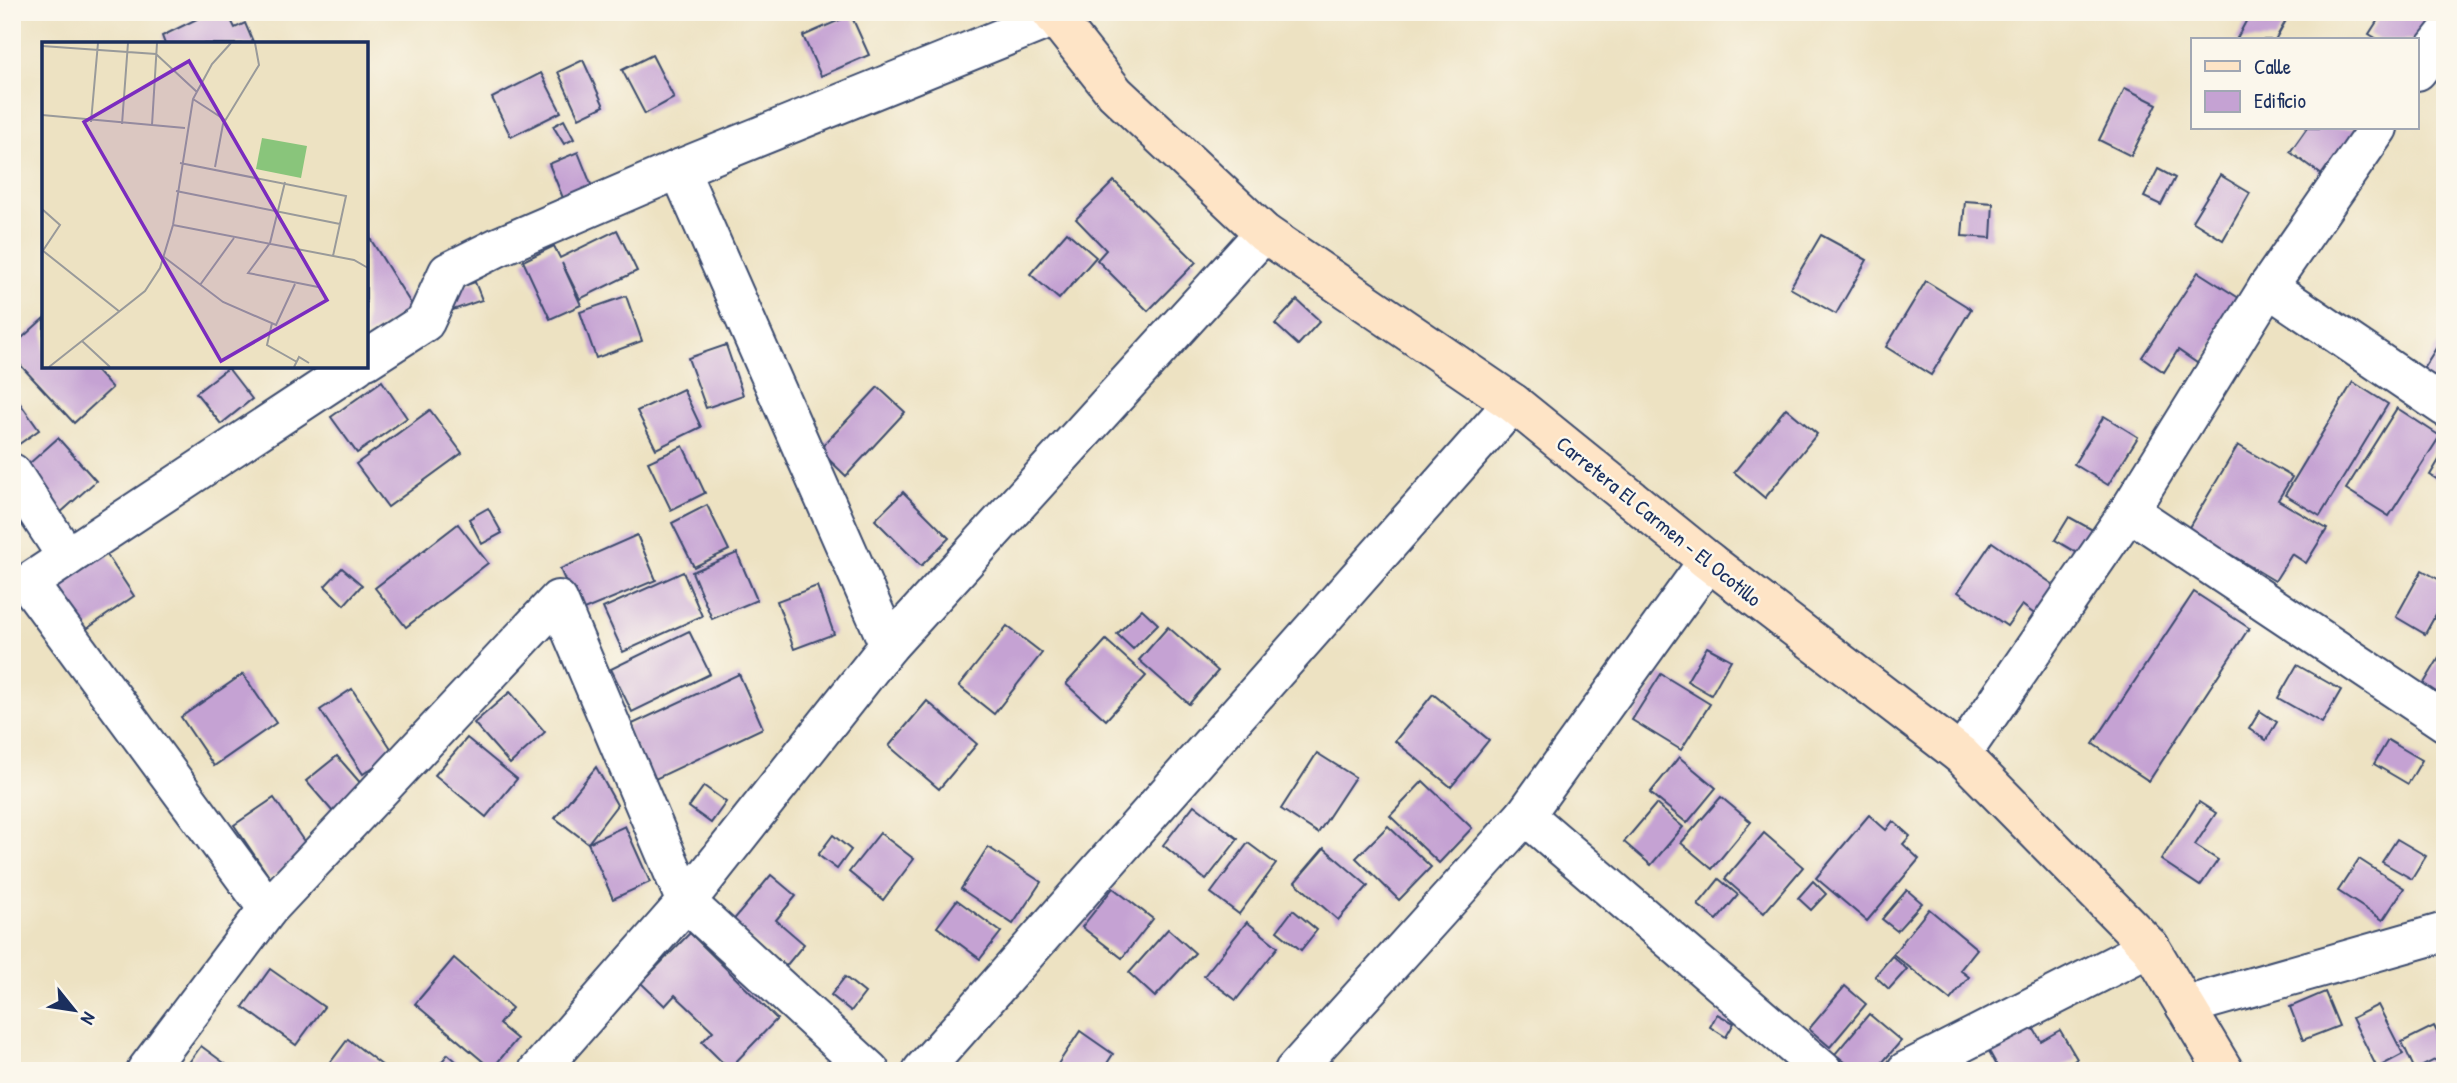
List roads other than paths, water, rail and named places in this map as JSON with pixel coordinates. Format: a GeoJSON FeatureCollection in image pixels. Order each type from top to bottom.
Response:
{"type":"FeatureCollection","features":[{"type":"Feature","properties":{"kind":"main road","name":"Carretera El Carmen - El Ocotillo"},"geometry":{"type":"LineString","coordinates":[[1053,14],[1115,93],[1264,233],[1513,403],[1708,561],[1961,755],[2150,947],[2224,1071]]}},
{"type":"Feature","properties":{"kind":"street"},"geometry":{"type":"LineString","coordinates":[[368,359],[425,322],[448,272],[498,247],[679,169],[1053,14]]}},
{"type":"Feature","properties":{"kind":"street"},"geometry":{"type":"LineString","coordinates":[[1961,755],[2129,511],[2268,287],[2377,130]]}},
{"type":"Feature","properties":{"kind":"street"},"geometry":{"type":"LineString","coordinates":[[679,169],[889,645]]}},
{"type":"Feature","properties":{"kind":"street"},"geometry":{"type":"LineString","coordinates":[[538,1071],[686,902],[889,645],[1264,233]]}},
{"type":"Feature","properties":{"kind":"street"},"geometry":{"type":"LineString","coordinates":[[2268,287],[2445,407]]}},
{"type":"Feature","properties":{"kind":"street"},"geometry":{"type":"LineString","coordinates":[[268,909],[28,583],[353,368]]}},
{"type":"Feature","properties":{"kind":"street"},"geometry":{"type":"LineString","coordinates":[[922,1071],[1513,403]]}},
{"type":"Feature","properties":{"kind":"street"},"geometry":{"type":"LineString","coordinates":[[12,473],[66,557]]}},
{"type":"Feature","properties":{"kind":"street"},"geometry":{"type":"LineString","coordinates":[[2129,511],[2445,722]]}},
{"type":"Feature","properties":{"kind":"street"},"geometry":{"type":"LineString","coordinates":[[1294,1071],[1525,815],[1708,561]]}},
{"type":"Feature","properties":{"kind":"street"},"geometry":{"type":"LineString","coordinates":[[146,1071],[268,909],[558,600],[686,902],[870,1071]]}},
{"type":"Feature","properties":{"kind":"street"},"geometry":{"type":"LineString","coordinates":[[1525,815],[1822,1071]]}},
{"type":"Feature","properties":{"kind":"street"},"geometry":{"type":"LineString","coordinates":[[2185,1006],[2445,932]]}},
{"type":"Feature","properties":{"kind":"street"},"geometry":{"type":"LineString","coordinates":[[1906,1071],[2150,947]]}}]}
